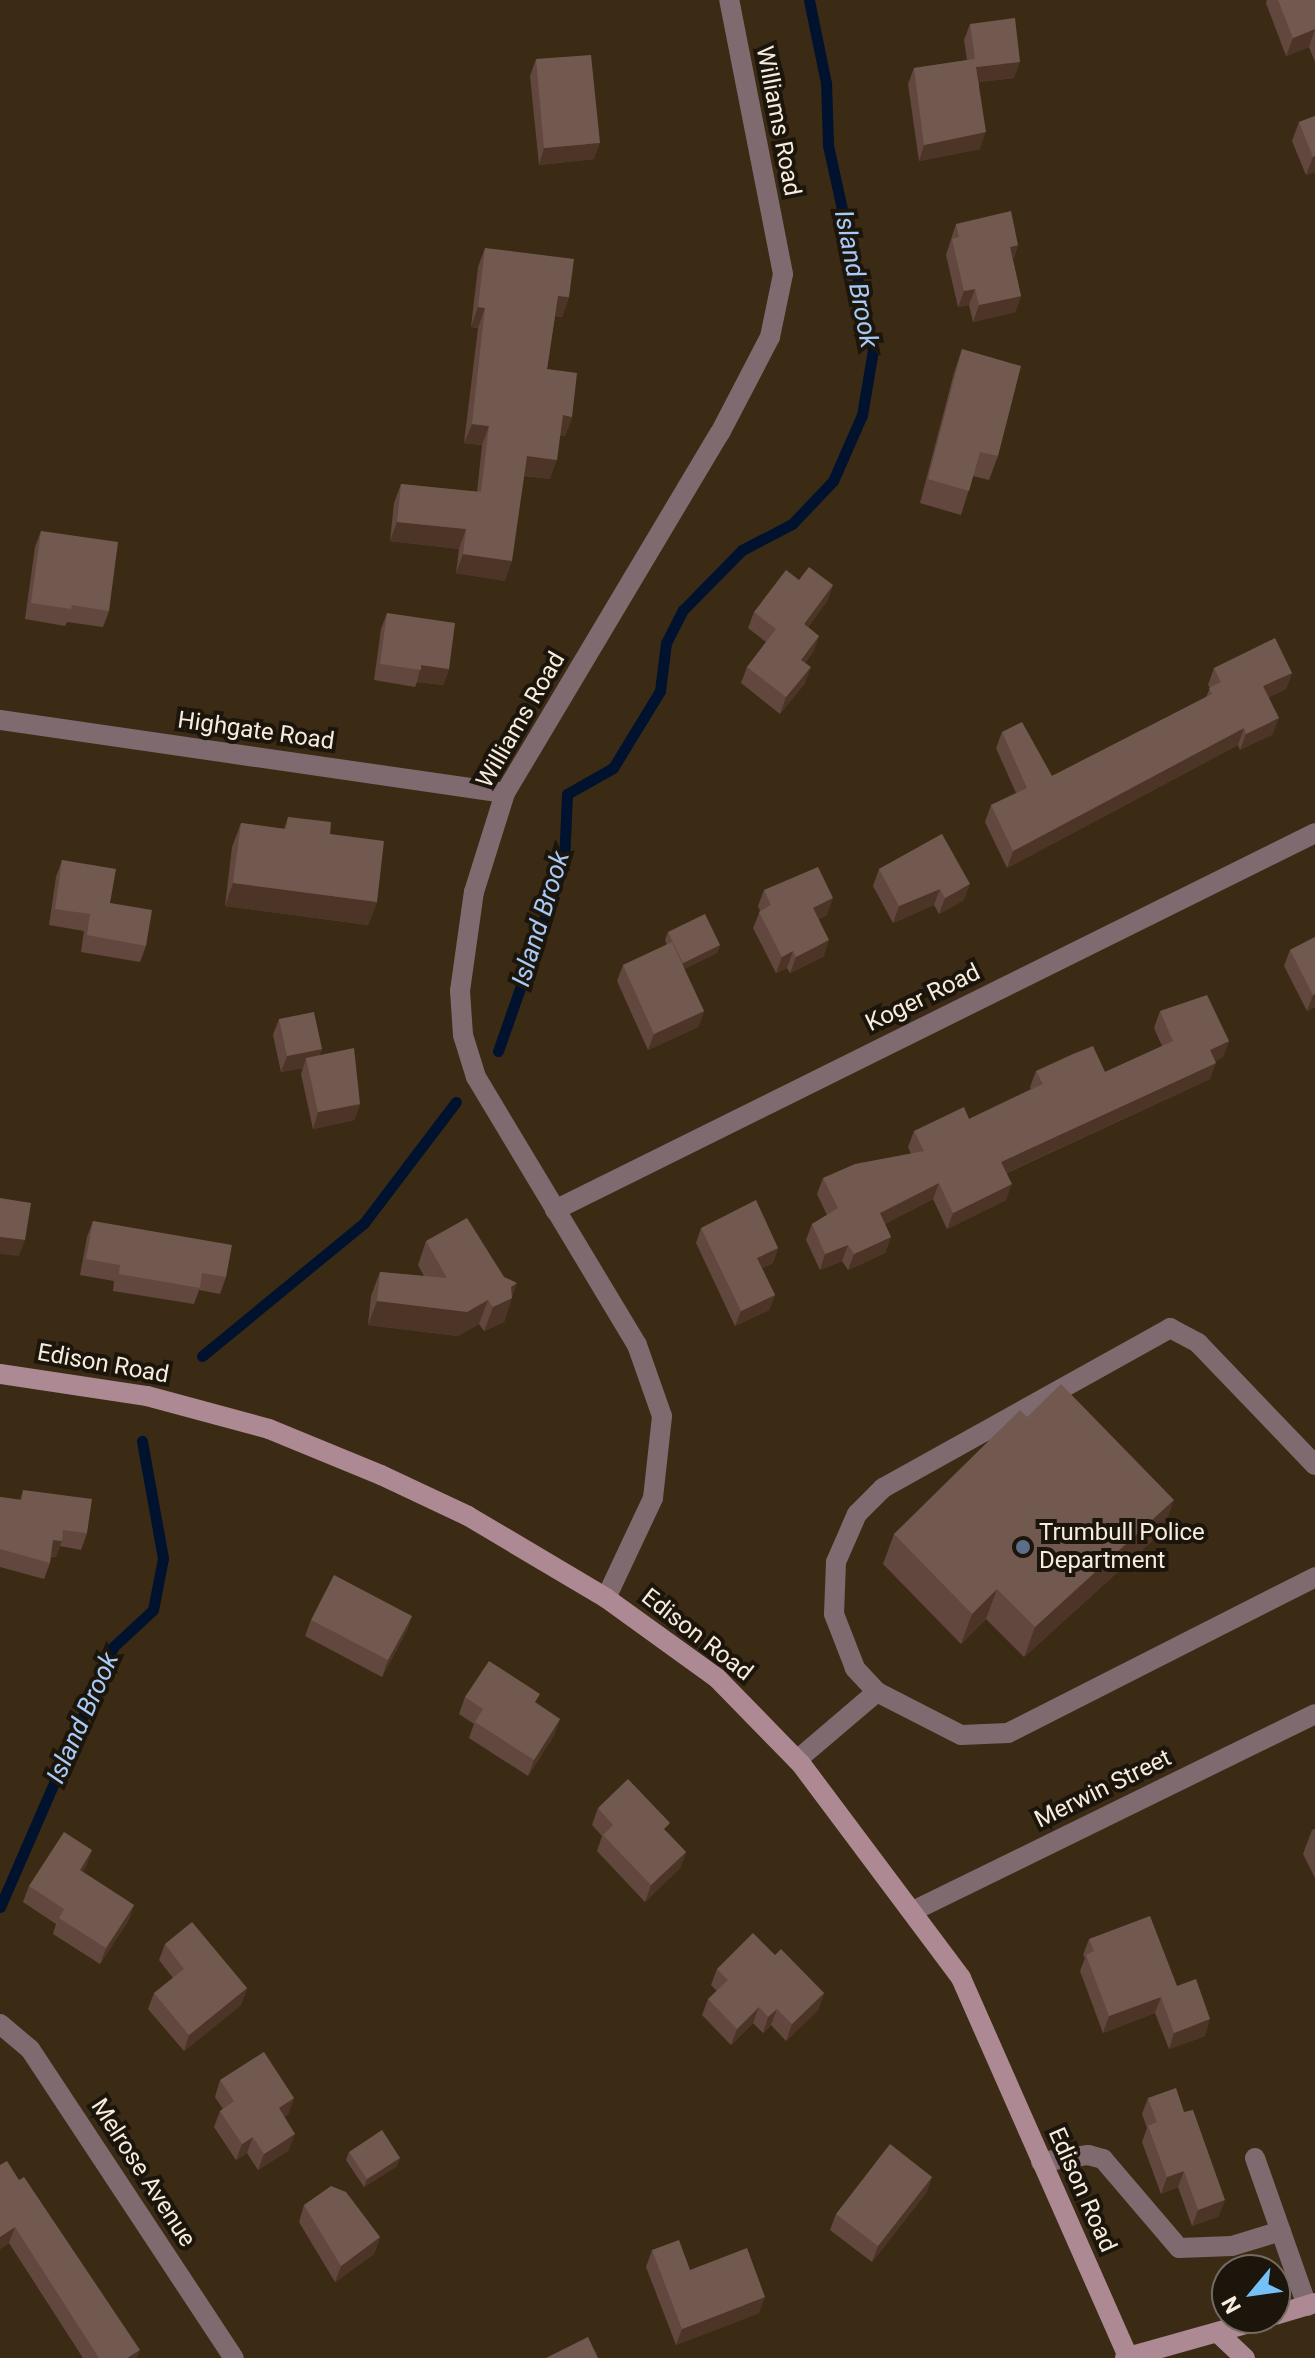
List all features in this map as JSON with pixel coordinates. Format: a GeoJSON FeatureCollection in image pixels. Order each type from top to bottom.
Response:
{"type":"FeatureCollection","features":[{"type":"Feature","properties":{"kind":"street","name":"Williams Road"},"geometry":{"type":"LineString","coordinates":[[606,1598],[653,1498],[662,1416],[637,1345],[476,1077],[463,1035],[460,991],[474,892],[505,793],[720,433],[770,337],[783,274],[729,0]]}},
{"type":"Feature","properties":{"kind":"street","name":"Highgate Road"},"geometry":{"type":"LineString","coordinates":[[0,720],[505,793]]}},
{"type":"Feature","properties":{"kind":"street","name":"Koger Road"},"geometry":{"type":"LineString","coordinates":[[555,1210],[1315,833]]}},
{"type":"Feature","properties":{"kind":"street"},"geometry":{"type":"LineString","coordinates":[[1315,1465],[1198,1343],[1170,1328],[883,1488],[857,1514],[836,1562],[834,1614],[855,1668],[877,1692],[961,1735],[1008,1733],[1315,1577]]}},
{"type":"Feature","properties":{"kind":"street","name":"Edison Road"},"geometry":{"type":"LineString","coordinates":[[0,1374],[147,1396],[269,1429],[468,1516],[606,1598],[717,1678],[797,1760],[915,1910],[961,1978],[1126,2358]]}},
{"type":"Feature","properties":{"kind":"street"},"geometry":{"type":"LineString","coordinates":[[797,1760],[877,1692]]}},
{"type":"Feature","properties":{"kind":"street","name":"Merwin Street"},"geometry":{"type":"LineString","coordinates":[[915,1910],[1315,1714]]}},
{"type":"Feature","properties":{"kind":"street","name":"Melrose Avenue"},"geometry":{"type":"LineString","coordinates":[[0,2024],[30,2049],[234,2358]]}},
{"type":"Feature","properties":{"kind":"street"},"geometry":{"type":"LineString","coordinates":[[1041,2162],[1088,2155],[1103,2159],[1179,2248],[1232,2246],[1281,2231]]}},
{"type":"Feature","properties":{"kind":"street"},"geometry":{"type":"LineString","coordinates":[[1255,2158],[1311,2304],[1291,2310]]}},
{"type":"Feature","properties":{"kind":"street"},"geometry":{"type":"LineString","coordinates":[[1126,2358],[1214,2334]]}},
{"type":"Feature","properties":{"kind":"street"},"geometry":{"type":"LineString","coordinates":[[1219,2334],[1245,2358]]}},
{"type":"Feature","properties":{"kind":"building"},"geometry":{"type":"Polygon","coordinates":[[[1278,0],[1315,0],[1315,29],[1293,38],[1278,0]]]}},
{"type":"Feature","properties":{"kind":"building"},"geometry":{"type":"Polygon","coordinates":[[[1015,18],[1020,62],[976,67],[986,132],[924,145],[914,68],[975,59],[970,24],[1015,18]]]}},
{"type":"Feature","properties":{"kind":"building"},"geometry":{"type":"Polygon","coordinates":[[[591,55],[600,143],[544,148],[536,59],[591,55]]]}},
{"type":"Feature","properties":{"kind":"building"},"geometry":{"type":"Polygon","coordinates":[[[1315,116],[1315,156],[1313,157],[1299,122],[1315,116]]]}},
{"type":"Feature","properties":{"kind":"building"},"geometry":{"type":"Polygon","coordinates":[[[1011,211],[1018,245],[1010,247],[1021,296],[979,305],[975,289],[964,291],[952,239],[959,237],[956,224],[1011,211]]]}},
{"type":"Feature","properties":{"kind":"building"},"geometry":{"type":"Polygon","coordinates":[[[485,248],[574,259],[569,297],[558,296],[547,369],[577,373],[572,417],[563,415],[557,460],[527,456],[512,561],[463,554],[466,529],[397,522],[401,484],[481,492],[489,426],[472,424],[485,308],[478,307],[485,248]]]}},
{"type":"Feature","properties":{"kind":"building"},"geometry":{"type":"Polygon","coordinates":[[[962,349],[1021,366],[998,456],[980,452],[969,491],[928,479],[962,349]]]}},
{"type":"Feature","properties":{"kind":"building"},"geometry":{"type":"Polygon","coordinates":[[[41,531],[118,542],[109,611],[31,603],[41,531]]]}},
{"type":"Feature","properties":{"kind":"building"},"geometry":{"type":"Polygon","coordinates":[[[809,567],[833,585],[804,624],[819,636],[801,660],[811,667],[786,697],[747,667],[776,629],[754,612],[786,570],[799,580],[809,567]]]}},
{"type":"Feature","properties":{"kind":"building"},"geometry":{"type":"Polygon","coordinates":[[[387,613],[455,623],[449,669],[421,665],[421,670],[380,664],[387,613]]]}},
{"type":"Feature","properties":{"kind":"building"},"geometry":{"type":"Polygon","coordinates":[[[1275,638],[1292,673],[1263,686],[1279,718],[1246,734],[1244,728],[1013,851],[991,805],[1027,788],[1002,732],[1022,722],[1052,776],[1212,694],[1209,688],[1221,682],[1214,668],[1275,638]]]}},
{"type":"Feature","properties":{"kind":"building"},"geometry":{"type":"Polygon","coordinates":[[[288,817],[331,822],[330,834],[384,841],[377,902],[233,883],[241,823],[286,829],[288,817]]]}},
{"type":"Feature","properties":{"kind":"building"},"geometry":{"type":"Polygon","coordinates":[[[942,834],[970,884],[945,898],[940,889],[899,906],[879,869],[942,834]]]}},
{"type":"Feature","properties":{"kind":"building"},"geometry":{"type":"Polygon","coordinates":[[[62,860],[116,869],[110,903],[152,910],[146,946],[87,935],[90,914],[55,909],[62,860]]]}},
{"type":"Feature","properties":{"kind":"building"},"geometry":{"type":"Polygon","coordinates":[[[818,867],[833,898],[813,908],[829,940],[796,957],[793,951],[782,957],[759,912],[771,905],[764,890],[818,867]]]}},
{"type":"Feature","properties":{"kind":"building"},"geometry":{"type":"Polygon","coordinates":[[[705,914],[720,945],[683,963],[668,932],[705,914]]]}},
{"type":"Feature","properties":{"kind":"building"},"geometry":{"type":"Polygon","coordinates":[[[1315,937],[1315,994],[1313,995],[1290,950],[1315,937]]]}},
{"type":"Feature","properties":{"kind":"building"},"geometry":{"type":"Polygon","coordinates":[[[672,942],[704,1011],[654,1034],[623,965],[672,942]]]}},
{"type":"Feature","properties":{"kind":"building"},"geometry":{"type":"Polygon","coordinates":[[[1207,995],[1229,1041],[1210,1050],[1216,1063],[1001,1162],[1012,1184],[953,1213],[939,1183],[880,1213],[891,1237],[854,1254],[848,1245],[825,1254],[812,1224],[838,1208],[823,1178],[855,1164],[924,1151],[914,1131],[964,1107],[969,1119],[1043,1084],[1036,1071],[1093,1046],[1105,1072],[1173,1041],[1160,1011],[1207,995]]]}},
{"type":"Feature","properties":{"kind":"building"},"geometry":{"type":"Polygon","coordinates":[[[314,1012],[322,1049],[287,1056],[279,1019],[314,1012]]]}},
{"type":"Feature","properties":{"kind":"building"},"geometry":{"type":"Polygon","coordinates":[[[354,1048],[360,1104],[318,1112],[306,1058],[354,1048]]]}},
{"type":"Feature","properties":{"kind":"building"},"geometry":{"type":"Polygon","coordinates":[[[0,1198],[31,1203],[25,1240],[0,1237],[0,1198]]]}},
{"type":"Feature","properties":{"kind":"building"},"geometry":{"type":"Polygon","coordinates":[[[756,1200],[778,1248],[757,1258],[775,1295],[741,1311],[701,1228],[756,1200]]]}},
{"type":"Feature","properties":{"kind":"building"},"geometry":{"type":"Polygon","coordinates":[[[467,1218],[504,1277],[517,1283],[511,1287],[512,1298],[493,1307],[488,1300],[467,1312],[377,1301],[380,1272],[447,1278],[426,1241],[467,1218]]]}},
{"type":"Feature","properties":{"kind":"building"},"geometry":{"type":"Polygon","coordinates":[[[93,1221],[232,1245],[226,1277],[202,1273],[200,1288],[119,1274],[120,1265],[86,1259],[93,1221]]]}},
{"type":"Feature","properties":{"kind":"building","name":"Trumbull Police Department"},"geometry":{"type":"Polygon","coordinates":[[[1061,1384],[1174,1500],[1035,1627],[997,1589],[972,1614],[894,1534],[1020,1410],[1027,1417],[1061,1384]]]}},
{"type":"Feature","properties":{"kind":"building"},"geometry":{"type":"Polygon","coordinates":[[[23,1490],[92,1499],[87,1533],[63,1530],[62,1541],[53,1540],[50,1563],[0,1549],[0,1497],[22,1500],[23,1490]]]}},
{"type":"Feature","properties":{"kind":"building"},"geometry":{"type":"Polygon","coordinates":[[[334,1575],[412,1616],[388,1660],[311,1620],[334,1575]]]}},
{"type":"Feature","properties":{"kind":"building"},"geometry":{"type":"Polygon","coordinates":[[[489,1661],[540,1694],[535,1702],[560,1719],[534,1760],[475,1722],[483,1709],[465,1697],[489,1661]]]}},
{"type":"Feature","properties":{"kind":"building"},"geometry":{"type":"Polygon","coordinates":[[[628,1779],[670,1823],[664,1829],[686,1852],[651,1885],[603,1835],[613,1825],[598,1808],[628,1779]]]}},
{"type":"Feature","properties":{"kind":"building"},"geometry":{"type":"Polygon","coordinates":[[[64,1832],[92,1850],[80,1870],[134,1905],[106,1948],[59,1918],[64,1909],[29,1886],[64,1832]]]}},
{"type":"Feature","properties":{"kind":"building"},"geometry":{"type":"Polygon","coordinates":[[[1150,1916],[1177,1986],[1196,1979],[1210,2019],[1174,2033],[1161,1997],[1109,2016],[1086,1955],[1094,1951],[1089,1939],[1150,1916]]]}},
{"type":"Feature","properties":{"kind":"building"},"geometry":{"type":"Polygon","coordinates":[[[192,1922],[247,1988],[189,2035],[154,1993],[184,1969],[165,1944],[192,1922]]]}},
{"type":"Feature","properties":{"kind":"building"},"geometry":{"type":"Polygon","coordinates":[[[753,1933],[775,1955],[781,1949],[824,1993],[792,2024],[777,2009],[768,2017],[759,2007],[737,2029],[708,1999],[728,1980],[717,1969],[753,1933]]]}},
{"type":"Feature","properties":{"kind":"building"},"geometry":{"type":"Polygon","coordinates":[[[264,2052],[294,2098],[279,2108],[295,2134],[264,2154],[253,2137],[242,2144],[220,2111],[234,2101],[220,2080],[264,2052]]]}},
{"type":"Feature","properties":{"kind":"building"},"geometry":{"type":"Polygon","coordinates":[[[1176,2088],[1184,2112],[1193,2110],[1225,2200],[1198,2210],[1184,2171],[1167,2177],[1148,2126],[1157,2122],[1148,2098],[1176,2088]]]}},
{"type":"Feature","properties":{"kind":"building"},"geometry":{"type":"Polygon","coordinates":[[[382,2130],[400,2158],[367,2179],[349,2152],[382,2130]]]}},
{"type":"Feature","properties":{"kind":"building"},"geometry":{"type":"Polygon","coordinates":[[[890,2144],[932,2177],[878,2246],[836,2214],[890,2144]]]}},
{"type":"Feature","properties":{"kind":"building"},"geometry":{"type":"Polygon","coordinates":[[[7,2161],[19,2180],[24,2177],[140,2350],[127,2358],[99,2358],[15,2227],[0,2237],[0,2165],[7,2161]]]}},
{"type":"Feature","properties":{"kind":"building"},"geometry":{"type":"Polygon","coordinates":[[[331,2186],[346,2192],[380,2237],[341,2266],[304,2205],[331,2186]]]}},
{"type":"Feature","properties":{"kind":"building"},"geometry":{"type":"Polygon","coordinates":[[[679,2240],[690,2270],[747,2248],[765,2297],[682,2329],[652,2250],[679,2240]]]}},
{"type":"Feature","properties":{"kind":"building"},"geometry":{"type":"Polygon","coordinates":[[[588,2337],[598,2358],[546,2358],[588,2337]]]}},
{"type":"Feature","properties":{"kind":"waterway","name":"Island Brook"},"geometry":{"type":"LineString","coordinates":[[498,1051],[564,863],[567,794],[613,768],[660,691],[666,643],[683,610],[742,550],[792,524],[833,481],[862,415],[873,350],[828,145],[826,83],[809,0]]}},
{"type":"Feature","properties":{"kind":"waterway","name":"Island Brook"},"geometry":{"type":"LineString","coordinates":[[202,1356],[364,1223],[456,1102]]}},
{"type":"Feature","properties":{"kind":"waterway","name":"Island Brook"},"geometry":{"type":"LineString","coordinates":[[0,1907],[113,1647],[153,1610],[163,1558],[142,1441]]}},
{"type":"Feature","properties":{"kind":"place","name":"Trumbull Police Department"},"geometry":{"type":"Point","coordinates":[1023,1547]}}]}
